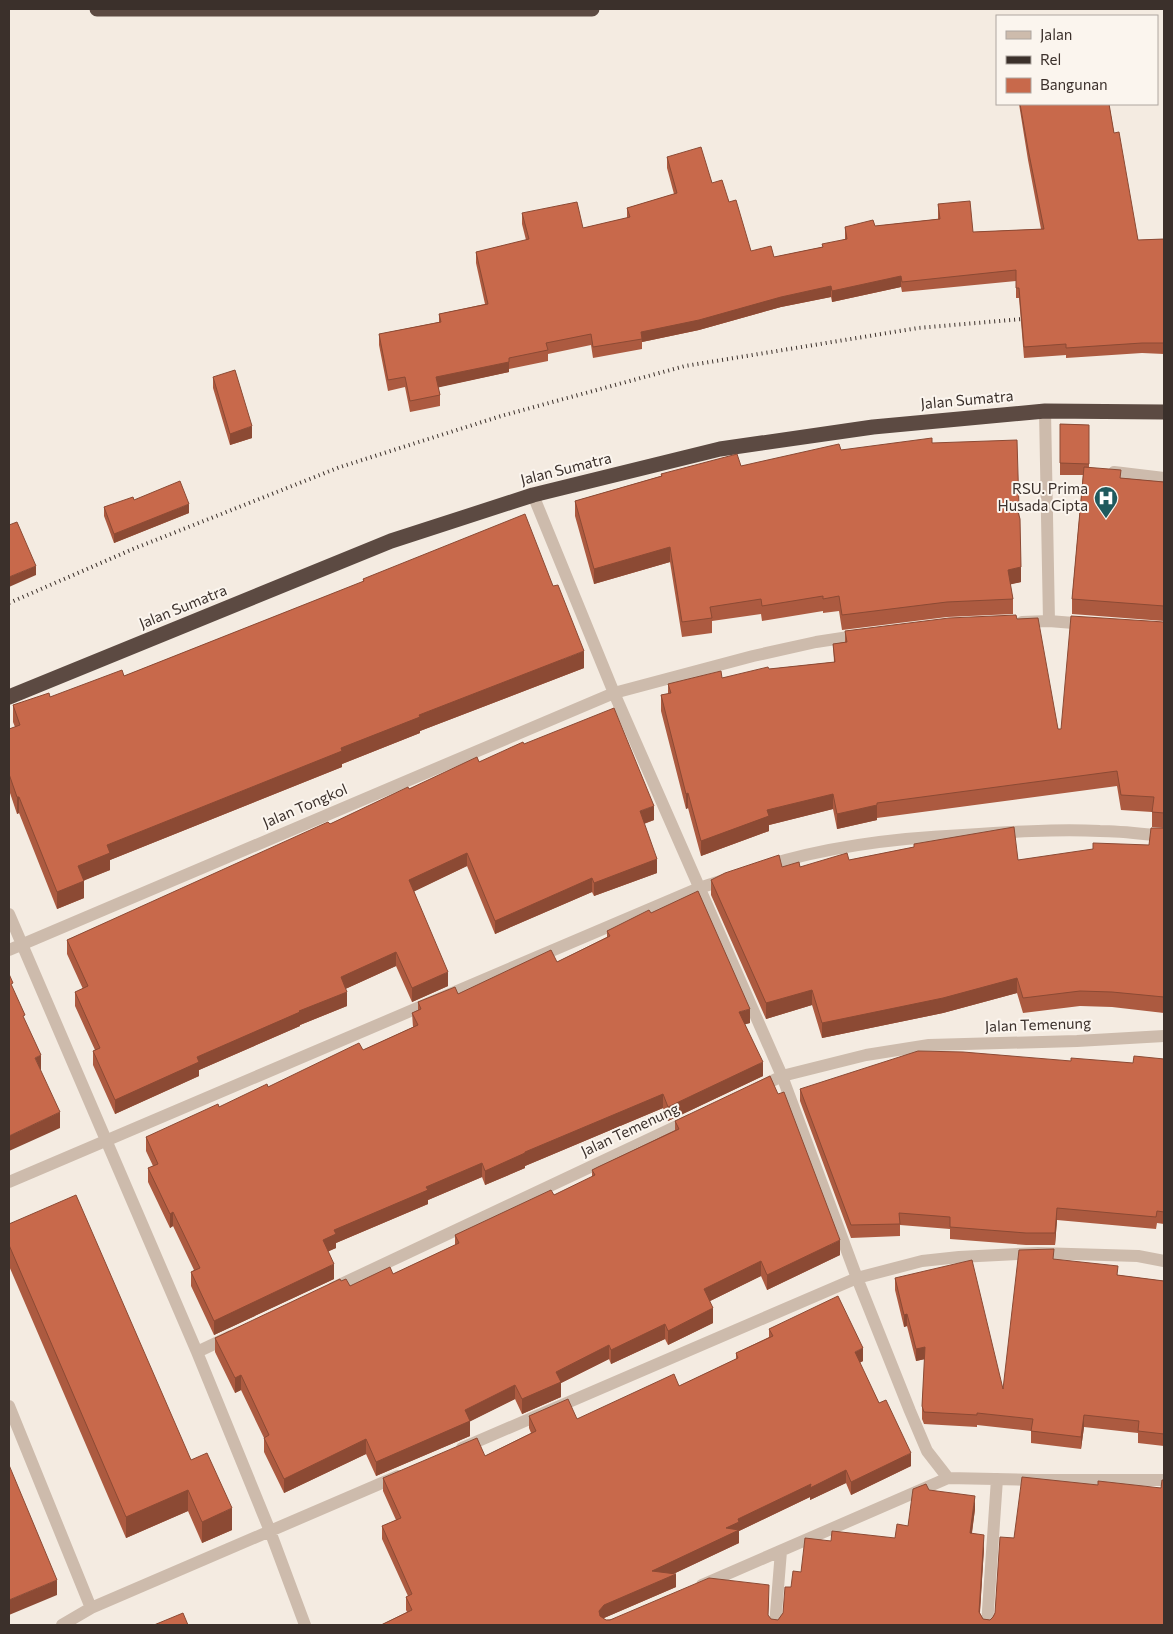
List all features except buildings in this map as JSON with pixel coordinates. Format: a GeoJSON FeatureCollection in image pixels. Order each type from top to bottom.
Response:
{"type":"FeatureCollection","features":[{"type":"Feature","properties":{"kind":"highway"},"geometry":{"type":"LineString","coordinates":[[96,9],[592,9]]}},
{"type":"Feature","properties":{"kind":"highway","name":"Jalan Sumatra"},"geometry":{"type":"LineString","coordinates":[[9,698],[391,541],[533,495],[720,449],[873,427],[1045,411],[1164,412]]}},
{"type":"Feature","properties":{"kind":"street"},"geometry":{"type":"LineString","coordinates":[[1045,411],[1049,621]]}},
{"type":"Feature","properties":{"kind":"street"},"geometry":{"type":"LineString","coordinates":[[1114,472],[1164,478]]}},
{"type":"Feature","properties":{"kind":"street"},"geometry":{"type":"LineString","coordinates":[[533,495],[614,693],[782,1076],[857,1278],[906,1402],[928,1451],[948,1478]]}},
{"type":"Feature","properties":{"kind":"street"},"geometry":{"type":"LineString","coordinates":[[1012,622],[1049,621],[1098,625]]}},
{"type":"Feature","properties":{"kind":"street","name":"Jalan Tongkol"},"geometry":{"type":"LineString","coordinates":[[9,950],[614,693],[753,656],[816,642],[871,634]]}},
{"type":"Feature","properties":{"kind":"street"},"geometry":{"type":"LineString","coordinates":[[754,870],[791,858],[850,846],[921,837],[1100,830],[1164,836]]}},
{"type":"Feature","properties":{"kind":"street"},"geometry":{"type":"LineString","coordinates":[[9,1182],[699,888],[736,876]]}},
{"type":"Feature","properties":{"kind":"street"},"geometry":{"type":"LineString","coordinates":[[9,914],[197,1352],[270,1531],[305,1625]]}},
{"type":"Feature","properties":{"kind":"street","name":"Jalan Temenung"},"geometry":{"type":"LineString","coordinates":[[746,1093],[782,1076],[866,1055],[929,1044],[1077,1041],[1164,1036]]}},
{"type":"Feature","properties":{"kind":"street","name":"Jalan Temenung"},"geometry":{"type":"LineString","coordinates":[[323,1293],[701,1115]]}},
{"type":"Feature","properties":{"kind":"street"},"geometry":{"type":"LineString","coordinates":[[454,1452],[857,1278],[922,1260],[1038,1253],[1138,1256],[1164,1261]]}},
{"type":"Feature","properties":{"kind":"street"},"geometry":{"type":"LineString","coordinates":[[197,1352],[242,1331]]}},
{"type":"Feature","properties":{"kind":"street"},"geometry":{"type":"LineString","coordinates":[[9,1406],[12,1425],[91,1608]]}},
{"type":"Feature","properties":{"kind":"street"},"geometry":{"type":"LineString","coordinates":[[62,1625],[91,1608],[408,1472]]}},
{"type":"Feature","properties":{"kind":"street"},"geometry":{"type":"LineString","coordinates":[[689,1590],[948,1478],[1164,1480]]}},
{"type":"Feature","properties":{"kind":"street"},"geometry":{"type":"LineString","coordinates":[[987,1625],[997,1479]]}},
{"type":"Feature","properties":{"kind":"street"},"geometry":{"type":"LineString","coordinates":[[775,1625],[781,1551]]}},
{"type":"Feature","properties":{"kind":"railway"},"geometry":{"type":"LineString","coordinates":[[9,603],[133,549],[340,467],[501,416],[685,366],[918,328],[1034,318]]}},
{"type":"Feature","properties":{"kind":"place","name":"RSU. Prima Husada Cipta"},"geometry":{"type":"Point","coordinates":[1106,519]}}]}
